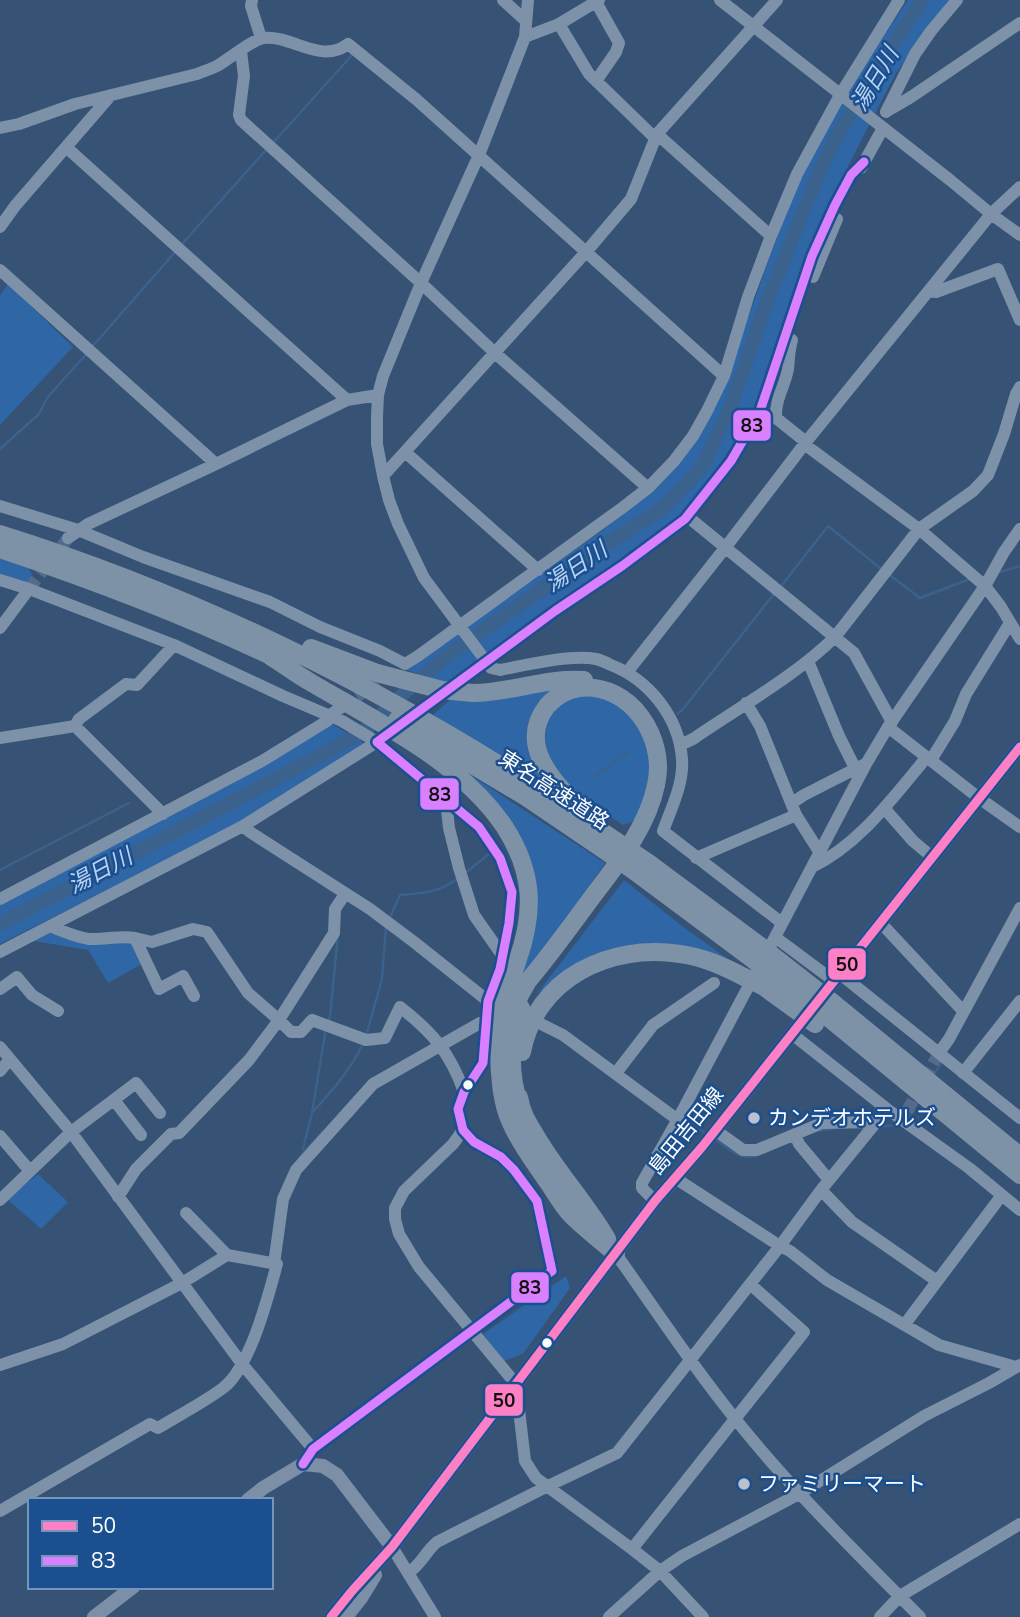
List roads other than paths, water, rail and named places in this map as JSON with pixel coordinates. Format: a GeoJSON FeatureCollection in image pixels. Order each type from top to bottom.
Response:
{"type":"FeatureCollection","features":[{"type":"Feature","properties":{"kind":"highway"},"geometry":{"type":"LineString","coordinates":[[0,534],[267,629],[326,654],[357,700],[434,758],[496,816],[523,861],[529,887],[528,926],[500,1016],[498,1032],[499,1071],[509,1120],[521,1143],[570,1214],[616,1254]]}},
{"type":"Feature","properties":{"kind":"highway","name":"東名高速道路"},"geometry":{"type":"LineString","coordinates":[[0,549],[140,599],[270,656],[357,700],[395,726],[495,761],[764,948]]}},
{"type":"Feature","properties":{"kind":"highway"},"geometry":{"type":"LineString","coordinates":[[357,700],[442,690],[501,692],[564,680],[588,681],[607,685],[632,698],[645,709],[660,734],[665,755],[663,789],[655,813],[646,832],[613,882],[523,1003],[516,1022],[512,1064],[513,1087],[525,1118],[616,1254]]}},
{"type":"Feature","properties":{"kind":"highway"},"geometry":{"type":"LineString","coordinates":[[499,1058],[507,1023],[528,981],[623,856],[642,824],[653,800],[657,782],[659,767],[655,741],[645,721],[630,705],[618,696],[598,689],[578,688],[566,691],[550,703],[539,719],[536,741],[540,758],[561,789],[616,843]]}},
{"type":"Feature","properties":{"kind":"highway","name":"東名高速道路"},"geometry":{"type":"LineString","coordinates":[[648,866],[704,903],[764,948],[823,1013],[1019,1168]]}},
{"type":"Feature","properties":{"kind":"highway"},"geometry":{"type":"LineString","coordinates":[[520,1107],[520,1060],[524,1037],[529,1024],[556,988],[599,961],[654,952],[681,954],[711,961],[823,1013],[1019,1168]]}},
{"type":"Feature","properties":{"kind":"main road","name":"島田吉田線"},"geometry":{"type":"LineString","coordinates":[[331,1617],[392,1547],[655,1201],[702,1147],[1020,747]]}},
{"type":"Feature","properties":{"kind":"main road"},"geometry":{"type":"LineString","coordinates":[[250,1498],[303,1464],[323,1466],[337,1475],[392,1547]]}},
{"type":"Feature","properties":{"kind":"main road","name":"島田吉田線"},"geometry":{"type":"LineString","coordinates":[[346,1617],[361,1598],[392,1547]]}},
{"type":"Feature","properties":{"kind":"main road"},"geometry":{"type":"LineString","coordinates":[[94,1617],[130,1589]]}},
{"type":"Feature","properties":{"kind":"street"},"geometry":{"type":"LineString","coordinates":[[252,0],[251,6],[261,38]]}},
{"type":"Feature","properties":{"kind":"street"},"geometry":{"type":"LineString","coordinates":[[503,0],[526,21]]}},
{"type":"Feature","properties":{"kind":"street"},"geometry":{"type":"LineString","coordinates":[[527,0],[525,37],[479,155],[421,283],[383,376],[378,395],[377,444],[383,476],[398,524],[424,578],[491,668],[500,670],[565,659],[596,659],[628,671],[661,702],[673,722],[683,760],[680,779],[663,831],[782,923]]}},
{"type":"Feature","properties":{"kind":"street"},"geometry":{"type":"LineString","coordinates":[[720,0],[1020,234]]}},
{"type":"Feature","properties":{"kind":"street"},"geometry":{"type":"LineString","coordinates":[[383,476],[631,199],[656,136],[777,0]]}},
{"type":"Feature","properties":{"kind":"street"},"geometry":{"type":"LineString","coordinates":[[0,899],[262,761],[327,721],[461,627],[648,488],[674,461],[707,411],[724,376],[748,297],[797,174],[840,95],[899,0]]}},
{"type":"Feature","properties":{"kind":"street"},"geometry":{"type":"LineString","coordinates":[[957,0],[930,31],[915,54],[880,125],[811,281],[788,352],[788,369],[775,407],[776,418],[805,443],[984,577],[1020,639]]}},
{"type":"Feature","properties":{"kind":"street"},"geometry":{"type":"LineString","coordinates":[[525,37],[559,24],[597,1],[619,43],[596,81]]}},
{"type":"Feature","properties":{"kind":"street"},"geometry":{"type":"LineString","coordinates":[[887,111],[1020,23]]}},
{"type":"Feature","properties":{"kind":"street"},"geometry":{"type":"LineString","coordinates":[[559,24],[596,81],[771,236]]}},
{"type":"Feature","properties":{"kind":"street"},"geometry":{"type":"LineString","coordinates":[[0,128],[75,104],[197,74],[215,67],[261,38],[275,38],[325,51],[348,44],[417,100],[724,376]]}},
{"type":"Feature","properties":{"kind":"street"},"geometry":{"type":"LineString","coordinates":[[241,51],[244,76],[239,115],[241,120],[495,353],[648,488]]}},
{"type":"Feature","properties":{"kind":"street"},"geometry":{"type":"LineString","coordinates":[[0,227],[111,95]]}},
{"type":"Feature","properties":{"kind":"street"},"geometry":{"type":"LineString","coordinates":[[66,147],[347,400]]}},
{"type":"Feature","properties":{"kind":"street"},"geometry":{"type":"LineString","coordinates":[[0,952],[243,826],[487,663],[687,516],[732,461],[760,411],[812,256],[851,175],[864,162]]}},
{"type":"Feature","properties":{"kind":"street"},"geometry":{"type":"LineString","coordinates":[[628,671],[805,443],[991,214],[1020,187]]}},
{"type":"Feature","properties":{"kind":"street"},"geometry":{"type":"LineString","coordinates":[[929,290],[936,292],[998,269],[1020,320]]}},
{"type":"Feature","properties":{"kind":"street"},"geometry":{"type":"LineString","coordinates":[[0,270],[216,464]]}},
{"type":"Feature","properties":{"kind":"street"},"geometry":{"type":"LineString","coordinates":[[680,745],[693,739],[808,661],[835,637],[919,529],[973,491],[988,475],[1020,387]]}},
{"type":"Feature","properties":{"kind":"street"},"geometry":{"type":"LineString","coordinates":[[73,534],[347,400],[378,395]]}},
{"type":"Feature","properties":{"kind":"street"},"geometry":{"type":"LineString","coordinates":[[760,411],[776,413]]}},
{"type":"Feature","properties":{"kind":"street"},"geometry":{"type":"LineString","coordinates":[[405,452],[538,570]]}},
{"type":"Feature","properties":{"kind":"street"},"geometry":{"type":"LineString","coordinates":[[0,506],[270,602],[405,664]]}},
{"type":"Feature","properties":{"kind":"street"},"geometry":{"type":"LineString","coordinates":[[687,516],[854,653],[890,724],[979,798],[1020,827]]}},
{"type":"Feature","properties":{"kind":"street"},"geometry":{"type":"LineString","coordinates":[[655,1201],[642,1188],[642,1183],[764,948],[782,923],[820,853],[861,766],[984,577],[1020,529]]}},
{"type":"Feature","properties":{"kind":"street"},"geometry":{"type":"LineString","coordinates":[[0,580],[174,645],[283,696],[357,700]]}},
{"type":"Feature","properties":{"kind":"street"},"geometry":{"type":"LineString","coordinates":[[0,628],[29,589]]}},
{"type":"Feature","properties":{"kind":"street"},"geometry":{"type":"LineString","coordinates":[[812,867],[828,859],[850,842],[929,758],[955,721],[972,684],[1010,623]]}},
{"type":"Feature","properties":{"kind":"street"},"geometry":{"type":"LineString","coordinates":[[75,726],[79,719],[127,684],[137,685],[174,645]]}},
{"type":"Feature","properties":{"kind":"street"},"geometry":{"type":"LineString","coordinates":[[808,661],[839,736],[861,766]]}},
{"type":"Feature","properties":{"kind":"street"},"geometry":{"type":"LineString","coordinates":[[746,703],[760,726],[794,809],[820,853]]}},
{"type":"Feature","properties":{"kind":"street"},"geometry":{"type":"LineString","coordinates":[[75,726],[163,814]]}},
{"type":"Feature","properties":{"kind":"street"},"geometry":{"type":"LineString","coordinates":[[0,738],[75,726]]}},
{"type":"Feature","properties":{"kind":"street"},"geometry":{"type":"LineString","coordinates":[[303,1464],[313,1449],[552,1271],[537,1201],[508,1163],[474,1142],[463,1130],[458,1109],[464,1091],[482,1063],[488,1001],[499,969],[509,923],[512,892],[500,858],[479,827],[446,801],[395,726]]}},
{"type":"Feature","properties":{"kind":"street"},"geometry":{"type":"LineString","coordinates":[[696,858],[794,809],[804,795],[861,766]]}},
{"type":"Feature","properties":{"kind":"street"},"geometry":{"type":"LineString","coordinates":[[446,801],[449,828],[474,915],[502,955]]}},
{"type":"Feature","properties":{"kind":"street"},"geometry":{"type":"LineString","coordinates":[[884,808],[913,841],[932,857]]}},
{"type":"Feature","properties":{"kind":"street"},"geometry":{"type":"LineString","coordinates":[[243,826],[388,923],[488,1001]]}},
{"type":"Feature","properties":{"kind":"street"},"geometry":{"type":"LineString","coordinates":[[118,1197],[136,1169],[172,1134],[179,1133],[241,1069],[279,1020],[334,933],[335,909],[345,894]]}},
{"type":"Feature","properties":{"kind":"street"},"geometry":{"type":"LineString","coordinates":[[943,1056],[963,1011],[1020,908]]}},
{"type":"Feature","properties":{"kind":"street"},"geometry":{"type":"LineString","coordinates":[[880,922],[963,1011]]}},
{"type":"Feature","properties":{"kind":"street"},"geometry":{"type":"LineString","coordinates":[[50,926],[89,939],[127,937],[152,942],[193,929],[207,932],[248,993],[291,1032],[301,1032],[312,1020],[363,1039],[385,1038],[400,1007],[421,1023],[438,1042],[457,1071],[464,1091]]}},
{"type":"Feature","properties":{"kind":"street"},"geometry":{"type":"LineString","coordinates":[[135,938],[159,989],[183,975],[194,996]]}},
{"type":"Feature","properties":{"kind":"street"},"geometry":{"type":"LineString","coordinates":[[764,948],[837,977],[943,1056],[1020,1118]]}},
{"type":"Feature","properties":{"kind":"street"},"geometry":{"type":"LineString","coordinates":[[0,989],[17,978],[32,995],[58,1011]]}},
{"type":"Feature","properties":{"kind":"street"},"geometry":{"type":"LineString","coordinates":[[618,1070],[653,1025],[714,982]]}},
{"type":"Feature","properties":{"kind":"street"},"geometry":{"type":"LineString","coordinates":[[963,1073],[1020,1001]]}},
{"type":"Feature","properties":{"kind":"street"},"geometry":{"type":"LineString","coordinates":[[274,1264],[283,1199],[296,1170],[373,1084],[438,1042],[486,1022]]}},
{"type":"Feature","properties":{"kind":"street"},"geometry":{"type":"LineString","coordinates":[[539,1023],[618,1070],[679,1116]]}},
{"type":"Feature","properties":{"kind":"street"},"geometry":{"type":"LineString","coordinates":[[792,1034],[1020,1210]]}},
{"type":"Feature","properties":{"kind":"street"},"geometry":{"type":"LineString","coordinates":[[0,1047],[71,1132],[241,1362],[313,1449]]}},
{"type":"Feature","properties":{"kind":"street"},"geometry":{"type":"LineString","coordinates":[[0,1071],[10,1059]]}},
{"type":"Feature","properties":{"kind":"street"},"geometry":{"type":"LineString","coordinates":[[0,1200],[71,1132],[136,1083],[160,1113]]}},
{"type":"Feature","properties":{"kind":"street"},"geometry":{"type":"LineString","coordinates":[[114,1100],[141,1135]]}},
{"type":"Feature","properties":{"kind":"street"},"geometry":{"type":"LineString","coordinates":[[408,1573],[417,1567],[437,1542],[617,1453],[887,1109]]}},
{"type":"Feature","properties":{"kind":"street"},"geometry":{"type":"LineString","coordinates":[[714,1131],[743,1150],[757,1150],[796,1138],[822,1123],[873,1126]]}},
{"type":"Feature","properties":{"kind":"street"},"geometry":{"type":"LineString","coordinates":[[463,1130],[453,1144],[404,1191],[395,1208],[399,1234],[419,1267],[516,1384],[526,1461],[536,1478],[660,1571],[694,1614]]}},
{"type":"Feature","properties":{"kind":"street"},"geometry":{"type":"LineString","coordinates":[[0,1136],[30,1171]]}},
{"type":"Feature","properties":{"kind":"street"},"geometry":{"type":"LineString","coordinates":[[796,1138],[852,1222],[937,1281]]}},
{"type":"Feature","properties":{"kind":"street"},"geometry":{"type":"LineString","coordinates":[[675,1178],[790,1251],[827,1280],[939,1345],[1018,1366]]}},
{"type":"Feature","properties":{"kind":"street"},"geometry":{"type":"LineString","coordinates":[[905,1324],[1002,1195]]}},
{"type":"Feature","properties":{"kind":"street"},"geometry":{"type":"LineString","coordinates":[[0,1511],[224,1388],[235,1377],[268,1299],[277,1264],[228,1255],[186,1213]]}},
{"type":"Feature","properties":{"kind":"street"},"geometry":{"type":"LineString","coordinates":[[616,1254],[735,1418],[799,1494],[920,1617]]}},
{"type":"Feature","properties":{"kind":"street"},"geometry":{"type":"LineString","coordinates":[[0,1365],[64,1344],[182,1283],[228,1255]]}},
{"type":"Feature","properties":{"kind":"street"},"geometry":{"type":"LineString","coordinates":[[632,1549],[804,1332],[750,1284]]}},
{"type":"Feature","properties":{"kind":"street"},"geometry":{"type":"LineString","coordinates":[[609,1617],[660,1571],[682,1556],[799,1494],[924,1416],[1018,1366]]}},
{"type":"Feature","properties":{"kind":"street"},"geometry":{"type":"LineString","coordinates":[[880,1617],[900,1596],[1020,1524]]}},
{"type":"Feature","properties":{"kind":"street"},"geometry":{"type":"LineString","coordinates":[[392,1547],[435,1617]]}},
{"type":"Feature","properties":{"kind":"waterway","name":"湯日川"},"geometry":{"type":"LineString","coordinates":[[0,924],[364,731],[452,652],[663,508],[685,486],[703,465],[730,408],[766,304],[820,170],[873,75],[922,0]]}},
{"type":"Feature","properties":{"kind":"waterway"},"geometry":{"type":"LineString","coordinates":[[273,143],[353,54]]}},
{"type":"Feature","properties":{"kind":"waterway"},"geometry":{"type":"LineString","coordinates":[[182,244],[266,150]]}},
{"type":"Feature","properties":{"kind":"waterway"},"geometry":{"type":"LineString","coordinates":[[92,347],[175,252]]}},
{"type":"Feature","properties":{"kind":"waterway"},"geometry":{"type":"LineString","coordinates":[[0,449],[39,414],[47,398],[88,352]]}},
{"type":"Feature","properties":{"kind":"waterway"},"geometry":{"type":"LineString","coordinates":[[782,585],[828,526],[880,568]]}},
{"type":"Feature","properties":{"kind":"waterway"},"geometry":{"type":"LineString","coordinates":[[1000,572],[1020,566]]}},
{"type":"Feature","properties":{"kind":"waterway"},"geometry":{"type":"LineString","coordinates":[[891,576],[920,598],[970,579]]}},
{"type":"Feature","properties":{"kind":"waterway"},"geometry":{"type":"LineString","coordinates":[[677,714],[773,595]]}},
{"type":"Feature","properties":{"kind":"waterway"},"geometry":{"type":"LineString","coordinates":[[594,777],[629,751]]}},
{"type":"Feature","properties":{"kind":"waterway"},"geometry":{"type":"LineString","coordinates":[[0,870],[129,803]]}},
{"type":"Feature","properties":{"kind":"waterway"},"geometry":{"type":"LineString","coordinates":[[465,873],[489,854]]}},
{"type":"Feature","properties":{"kind":"waterway"},"geometry":{"type":"LineString","coordinates":[[390,917],[400,895],[436,890],[457,879]]}},
{"type":"Feature","properties":{"kind":"waterway"},"geometry":{"type":"LineString","coordinates":[[366,1036],[382,979],[386,926]]}},
{"type":"Feature","properties":{"kind":"waterway"},"geometry":{"type":"LineString","coordinates":[[328,1022],[338,935]]}},
{"type":"Feature","properties":{"kind":"waterway"},"geometry":{"type":"LineString","coordinates":[[303,1149],[312,1113],[326,1028]]}},
{"type":"Feature","properties":{"kind":"waterway"},"geometry":{"type":"LineString","coordinates":[[312,1113],[347,1071],[364,1042]]}},
{"type":"Feature","properties":{"kind":"waterway"},"geometry":{"type":"LineString","coordinates":[[934,1074],[943,1061]]}},
{"type":"Feature","properties":{"kind":"waterway"},"geometry":{"type":"LineString","coordinates":[[906,1119],[918,1102]]}},
{"type":"Feature","properties":{"kind":"waterway"},"geometry":{"type":"LineString","coordinates":[[684,1118],[705,1133]]}},
{"type":"Feature","properties":{"kind":"waterway"},"geometry":{"type":"LineString","coordinates":[[877,1127],[901,1123]]}},
{"type":"Feature","properties":{"kind":"waterway"},"geometry":{"type":"LineString","coordinates":[[818,1131],[832,1129]]}},
{"type":"Feature","properties":{"kind":"waterway"},"geometry":{"type":"LineString","coordinates":[[299,1158],[323,1131]]}},
{"type":"Feature","properties":{"kind":"waterway"},"geometry":{"type":"LineString","coordinates":[[716,1140],[745,1157],[757,1156]]}},
{"type":"Feature","properties":{"kind":"tunnel"},"geometry":{"type":"LineString","coordinates":[[29,589],[68,538]]}},
{"type":"Feature","properties":{"kind":"tunnel"},"geometry":{"type":"LineString","coordinates":[[342,707],[378,682]]}},
{"type":"Feature","properties":{"kind":"tunnel"},"geometry":{"type":"LineString","coordinates":[[907,1111],[939,1053]]}},
{"type":"Feature","properties":{"kind":"place","name":"カンデオホテルズ"},"geometry":{"type":"Point","coordinates":[754,1118]}},
{"type":"Feature","properties":{"kind":"place","name":"ファミリーマート"},"geometry":{"type":"Point","coordinates":[744,1484]}}]}
